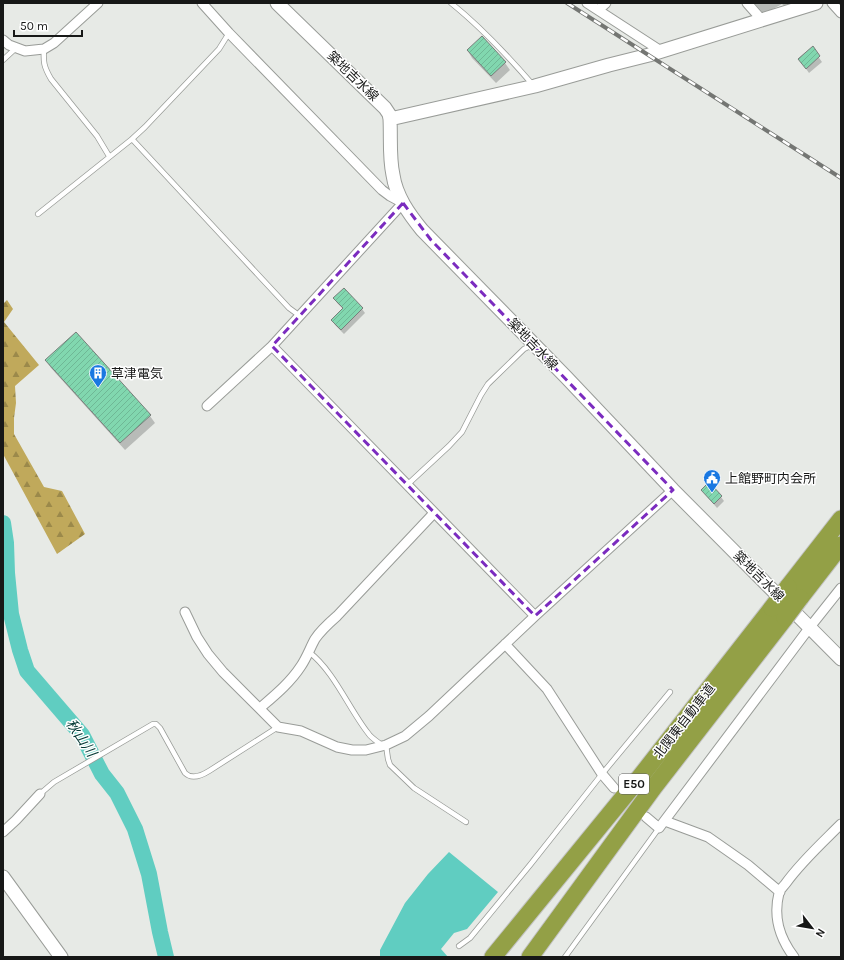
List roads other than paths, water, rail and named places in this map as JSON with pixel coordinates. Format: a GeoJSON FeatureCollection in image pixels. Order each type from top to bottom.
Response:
{"type":"FeatureCollection","features":[{"type":"Feature","properties":{"kind":"highway","name":"北関東自動車道"},"geometry":{"type":"LineString","coordinates":[[794,593],[841,519]]}},
{"type":"Feature","properties":{"kind":"highway","name":"北関東自動車道"},"geometry":{"type":"LineString","coordinates":[[493,957],[794,593],[841,545]]}},
{"type":"Feature","properties":{"kind":"highway","name":"北関東自動車道"},"geometry":{"type":"LineString","coordinates":[[530,957],[778,613]]}},
{"type":"Feature","properties":{"kind":"main road","name":"築地吉水線"},"geometry":{"type":"LineString","coordinates":[[277,3],[382,104],[390,119],[391,166],[396,186],[403,203],[431,240],[534,344],[673,490],[841,659]]}},
{"type":"Feature","properties":{"kind":"main road"},"geometry":{"type":"LineString","coordinates":[[390,119],[535,86],[661,51],[816,3]]}},
{"type":"Feature","properties":{"kind":"main road"},"geometry":{"type":"LineString","coordinates":[[3,877],[61,957]]}},
{"type":"Feature","properties":{"kind":"street"},"geometry":{"type":"LineString","coordinates":[[3,40],[16,48],[25,51],[44,49],[54,43],[98,3]]}},
{"type":"Feature","properties":{"kind":"street"},"geometry":{"type":"LineString","coordinates":[[202,3],[229,33],[382,190],[403,203],[272,346],[207,406]]}},
{"type":"Feature","properties":{"kind":"street"},"geometry":{"type":"LineString","coordinates":[[587,3],[661,51]]}},
{"type":"Feature","properties":{"kind":"street"},"geometry":{"type":"LineString","coordinates":[[598,10],[606,3]]}},
{"type":"Feature","properties":{"kind":"street"},"geometry":{"type":"LineString","coordinates":[[747,3],[762,20]]}},
{"type":"Feature","properties":{"kind":"street"},"geometry":{"type":"LineString","coordinates":[[832,3],[841,13]]}},
{"type":"Feature","properties":{"kind":"street"},"geometry":{"type":"LineString","coordinates":[[272,346],[535,616]]}},
{"type":"Feature","properties":{"kind":"street"},"geometry":{"type":"LineString","coordinates":[[185,612],[197,637],[208,654],[223,672],[278,727],[302,731],[337,747],[352,750],[366,750],[384,745],[405,736],[429,716],[535,616],[673,490]]}},
{"type":"Feature","properties":{"kind":"street"},"geometry":{"type":"LineString","coordinates":[[260,708],[291,679],[322,630],[434,513]]}},
{"type":"Feature","properties":{"kind":"street"},"geometry":{"type":"LineString","coordinates":[[662,824],[841,588]]}},
{"type":"Feature","properties":{"kind":"street"},"geometry":{"type":"LineString","coordinates":[[505,644],[547,689],[602,774],[614,788]]}},
{"type":"Feature","properties":{"kind":"street"},"geometry":{"type":"LineString","coordinates":[[3,832],[40,794]]}},
{"type":"Feature","properties":{"kind":"street"},"geometry":{"type":"LineString","coordinates":[[646,818],[708,837],[748,865],[780,892]]}},
{"type":"Feature","properties":{"kind":"street"},"geometry":{"type":"LineString","coordinates":[[794,957],[784,940],[778,925],[777,913],[780,892],[789,878],[841,824]]}},
{"type":"Feature","properties":{"kind":"lane"},"geometry":{"type":"LineString","coordinates":[[451,3],[472,20],[535,86]]}},
{"type":"Feature","properties":{"kind":"lane"},"geometry":{"type":"LineString","coordinates":[[38,214],[145,127],[219,49],[229,33]]}},
{"type":"Feature","properties":{"kind":"lane"},"geometry":{"type":"LineString","coordinates":[[3,60],[16,48]]}},
{"type":"Feature","properties":{"kind":"lane"},"geometry":{"type":"LineString","coordinates":[[44,49],[43,65],[46,71],[97,136],[109,156]]}},
{"type":"Feature","properties":{"kind":"lane"},"geometry":{"type":"LineString","coordinates":[[132,139],[289,308],[300,316]]}},
{"type":"Feature","properties":{"kind":"lane"},"geometry":{"type":"LineString","coordinates":[[407,485],[462,432],[481,394],[488,384],[524,349],[534,344]]}},
{"type":"Feature","properties":{"kind":"lane"},"geometry":{"type":"LineString","coordinates":[[309,652],[317,658],[332,678],[369,735],[384,745],[390,765],[414,788],[466,822]]}},
{"type":"Feature","properties":{"kind":"lane"},"geometry":{"type":"LineString","coordinates":[[459,946],[470,938],[670,692]]}},
{"type":"Feature","properties":{"kind":"lane"},"geometry":{"type":"LineString","coordinates":[[40,794],[54,782],[153,724],[156,724],[160,728],[185,772],[191,777],[203,775],[278,727]]}},
{"type":"Feature","properties":{"kind":"lane"},"geometry":{"type":"LineString","coordinates":[[565,957],[662,824]]}},
{"type":"Feature","properties":{"kind":"water"},"geometry":{"type":"Polygon","coordinates":[[[449,852],[498,892],[467,929],[454,933],[441,949],[448,957],[380,957],[380,950],[405,903],[428,874],[449,852]]]}},
{"type":"Feature","properties":{"kind":"waterway","name":"秋山川"},"geometry":{"type":"LineString","coordinates":[[3,523],[6,543],[11,614],[27,671],[82,735],[102,774],[117,793],[135,829],[149,874],[166,957]]}},
{"type":"Feature","properties":{"kind":"railway"},"geometry":{"type":"LineString","coordinates":[[567,3],[841,178]]}},
{"type":"Feature","properties":{"kind":"place","name":"草津電気"},"geometry":{"type":"Point","coordinates":[98,388]}},
{"type":"Feature","properties":{"kind":"place","name":"上館野町内会所"},"geometry":{"type":"Point","coordinates":[712,493]}}]}
